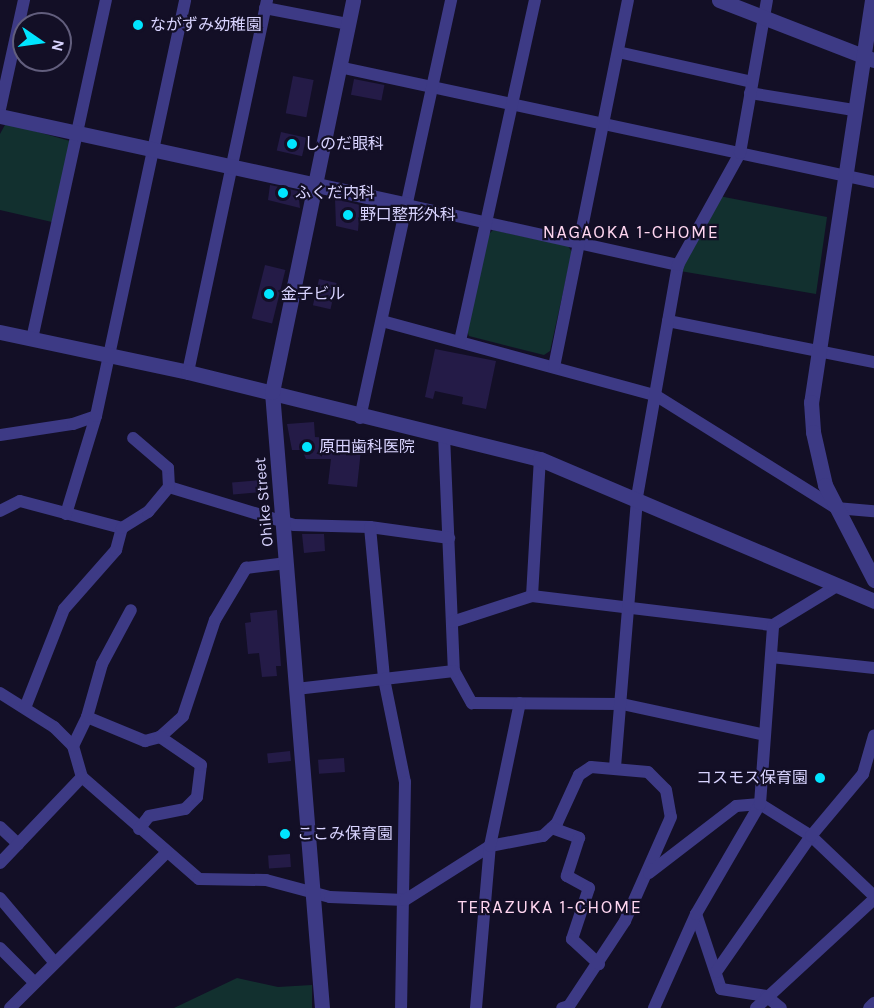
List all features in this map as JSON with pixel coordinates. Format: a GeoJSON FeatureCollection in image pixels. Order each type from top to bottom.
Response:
{"type":"FeatureCollection","features":[{"type":"Feature","properties":{"kind":"street"},"geometry":{"type":"LineString","coordinates":[[0,109],[24,0]]}},
{"type":"Feature","properties":{"kind":"street"},"geometry":{"type":"LineString","coordinates":[[32,339],[80,132],[106,0]]}},
{"type":"Feature","properties":{"kind":"street"},"geometry":{"type":"LineString","coordinates":[[66,514],[96,416],[186,0]]}},
{"type":"Feature","properties":{"kind":"street","name":"Ohike Street"},"geometry":{"type":"LineString","coordinates":[[322,1008],[273,392],[353,0]]}},
{"type":"Feature","properties":{"kind":"street"},"geometry":{"type":"LineString","coordinates":[[360,418],[451,0]]}},
{"type":"Feature","properties":{"kind":"street"},"geometry":{"type":"LineString","coordinates":[[460,341],[535,0]]}},
{"type":"Feature","properties":{"kind":"street"},"geometry":{"type":"LineString","coordinates":[[554,367],[628,0]]}},
{"type":"Feature","properties":{"kind":"street"},"geometry":{"type":"LineString","coordinates":[[719,0],[868,59]]}},
{"type":"Feature","properties":{"kind":"street"},"geometry":{"type":"LineString","coordinates":[[615,767],[622,704],[627,608],[637,497],[678,265],[740,153],[767,0]]}},
{"type":"Feature","properties":{"kind":"street"},"geometry":{"type":"LineString","coordinates":[[872,0],[868,59],[854,110],[817,351],[813,432],[836,508],[874,580]]}},
{"type":"Feature","properties":{"kind":"street"},"geometry":{"type":"LineString","coordinates":[[188,372],[266,4],[348,24]]}},
{"type":"Feature","properties":{"kind":"street"},"geometry":{"type":"LineString","coordinates":[[618,52],[751,87],[854,110]]}},
{"type":"Feature","properties":{"kind":"street"},"geometry":{"type":"LineString","coordinates":[[339,67],[874,182]]}},
{"type":"Feature","properties":{"kind":"street"},"geometry":{"type":"LineString","coordinates":[[0,116],[678,265]]}},
{"type":"Feature","properties":{"kind":"street"},"geometry":{"type":"LineString","coordinates":[[382,321],[655,395],[836,508],[874,511]]}},
{"type":"Feature","properties":{"kind":"street"},"geometry":{"type":"LineString","coordinates":[[668,321],[874,362]]}},
{"type":"Feature","properties":{"kind":"street"},"geometry":{"type":"LineString","coordinates":[[0,332],[188,372],[273,392],[360,418],[444,435],[540,459],[637,497],[874,601]]}},
{"type":"Feature","properties":{"kind":"street"},"geometry":{"type":"LineString","coordinates":[[0,435],[50,429],[96,416]]}},
{"type":"Feature","properties":{"kind":"street"},"geometry":{"type":"LineString","coordinates":[[444,435],[454,671],[472,703],[622,704],[765,735]]}},
{"type":"Feature","properties":{"kind":"street"},"geometry":{"type":"LineString","coordinates":[[25,708],[61,615],[90,575],[116,550],[122,528],[148,512],[168,487],[168,468],[133,438]]}},
{"type":"Feature","properties":{"kind":"street"},"geometry":{"type":"LineString","coordinates":[[532,596],[540,459]]}},
{"type":"Feature","properties":{"kind":"street"},"geometry":{"type":"LineString","coordinates":[[168,487],[284,522],[370,527],[449,538]]}},
{"type":"Feature","properties":{"kind":"street"},"geometry":{"type":"LineString","coordinates":[[0,511],[20,501],[122,528]]}},
{"type":"Feature","properties":{"kind":"street"},"geometry":{"type":"LineString","coordinates":[[370,527],[384,679],[405,782],[405,900],[401,1008]]}},
{"type":"Feature","properties":{"kind":"street"},"geometry":{"type":"LineString","coordinates":[[87,717],[146,741],[160,737],[183,716],[215,620],[246,568],[287,563]]}},
{"type":"Feature","properties":{"kind":"street"},"geometry":{"type":"LineString","coordinates":[[452,622],[532,596],[773,625],[837,586]]}},
{"type":"Feature","properties":{"kind":"street"},"geometry":{"type":"LineString","coordinates":[[73,747],[87,717],[102,664],[131,610]]}},
{"type":"Feature","properties":{"kind":"street"},"geometry":{"type":"LineString","coordinates":[[654,1008],[696,914],[760,804],[773,625]]}},
{"type":"Feature","properties":{"kind":"street"},"geometry":{"type":"LineString","coordinates":[[771,657],[874,668]]}},
{"type":"Feature","properties":{"kind":"street"},"geometry":{"type":"LineString","coordinates":[[296,689],[454,671]]}},
{"type":"Feature","properties":{"kind":"street"},"geometry":{"type":"LineString","coordinates":[[0,693],[54,727],[73,747],[82,777],[166,853],[199,879],[266,880],[313,893],[405,900],[490,846],[543,836],[552,828],[579,775],[591,767],[615,767],[648,772],[666,790],[671,817],[648,874],[599,964],[569,1006],[562,1008]]}},
{"type":"Feature","properties":{"kind":"street"},"geometry":{"type":"LineString","coordinates":[[476,1008],[490,846],[520,703]]}},
{"type":"Feature","properties":{"kind":"street"},"geometry":{"type":"LineString","coordinates":[[716,972],[811,836],[863,774],[874,736]]}},
{"type":"Feature","properties":{"kind":"street"},"geometry":{"type":"LineString","coordinates":[[140,829],[149,816],[185,809],[196,797],[201,765],[160,737]]}},
{"type":"Feature","properties":{"kind":"street"},"geometry":{"type":"LineString","coordinates":[[0,863],[82,777]]}},
{"type":"Feature","properties":{"kind":"street"},"geometry":{"type":"LineString","coordinates":[[648,874],[736,806],[760,804],[811,836],[873,898],[766,996],[756,1008]]}},
{"type":"Feature","properties":{"kind":"street"},"geometry":{"type":"LineString","coordinates":[[0,827],[18,844]]}},
{"type":"Feature","properties":{"kind":"street"},"geometry":{"type":"LineString","coordinates":[[552,828],[579,838],[567,876],[589,888],[572,939],[599,964]]}},
{"type":"Feature","properties":{"kind":"street"},"geometry":{"type":"LineString","coordinates":[[11,1008],[166,853]]}},
{"type":"Feature","properties":{"kind":"street"},"geometry":{"type":"LineString","coordinates":[[0,898],[55,963]]}},
{"type":"Feature","properties":{"kind":"street"},"geometry":{"type":"LineString","coordinates":[[696,914],[721,989],[766,996],[782,1008]]}},
{"type":"Feature","properties":{"kind":"street"},"geometry":{"type":"LineString","coordinates":[[0,948],[35,983]]}},
{"type":"Feature","properties":{"kind":"street"},"geometry":{"type":"LineString","coordinates":[[870,1008],[874,1004]]}},
{"type":"Feature","properties":{"kind":"street"},"geometry":{"type":"LineString","coordinates":[[0,1005],[5,1008]]}},
{"type":"Feature","properties":{"kind":"green space"},"geometry":{"type":"Polygon","coordinates":[[[6,123],[70,141],[52,222],[0,210],[0,134],[6,123]]]}},
{"type":"Feature","properties":{"kind":"green space"},"geometry":{"type":"Polygon","coordinates":[[[719,196],[827,217],[816,294],[680,271],[719,196]]]}},
{"type":"Feature","properties":{"kind":"green space"},"geometry":{"type":"Polygon","coordinates":[[[493,230],[568,246],[572,252],[550,351],[544,355],[469,336],[466,328],[487,236],[493,230]]]}},
{"type":"Feature","properties":{"kind":"green space"},"geometry":{"type":"Polygon","coordinates":[[[237,978],[278,987],[312,985],[312,1008],[174,1008],[237,978]]]}},
{"type":"Feature","properties":{"kind":"building"},"geometry":{"type":"Polygon","coordinates":[[[293,76],[314,80],[306,117],[286,113],[293,76]]]}},
{"type":"Feature","properties":{"kind":"building"},"geometry":{"type":"Polygon","coordinates":[[[354,79],[384,85],[381,101],[351,95],[354,79]]]}},
{"type":"Feature","properties":{"kind":"building","name":"しのだ眼科"},"geometry":{"type":"Polygon","coordinates":[[[281,132],[306,138],[302,156],[277,151],[281,132]]]}},
{"type":"Feature","properties":{"kind":"building","name":"ふくだ内科"},"geometry":{"type":"Polygon","coordinates":[[[270,185],[298,191],[300,208],[268,200],[270,185]]]}},
{"type":"Feature","properties":{"kind":"building","name":"野口整形外科"},"geometry":{"type":"Polygon","coordinates":[[[335,199],[360,205],[358,231],[336,226],[335,199]]]}},
{"type":"Feature","properties":{"kind":"building","name":"金子ビル"},"geometry":{"type":"Polygon","coordinates":[[[265,265],[285,270],[272,323],[252,318],[265,265]]]}},
{"type":"Feature","properties":{"kind":"building"},"geometry":{"type":"Polygon","coordinates":[[[319,279],[337,283],[330,309],[313,305],[319,279]]]}},
{"type":"Feature","properties":{"kind":"building"},"geometry":{"type":"Polygon","coordinates":[[[435,349],[496,361],[486,409],[462,404],[463,397],[435,391],[433,399],[425,397],[435,349]]]}},
{"type":"Feature","properties":{"kind":"building"},"geometry":{"type":"Polygon","coordinates":[[[314,422],[315,437],[362,440],[357,487],[328,484],[331,459],[306,459],[302,450],[292,450],[287,424],[314,422]]]}},
{"type":"Feature","properties":{"kind":"building"},"geometry":{"type":"Polygon","coordinates":[[[261,480],[262,492],[233,494],[232,483],[261,480]]]}},
{"type":"Feature","properties":{"kind":"building"},"geometry":{"type":"Polygon","coordinates":[[[302,534],[324,534],[325,551],[304,553],[302,534]]]}},
{"type":"Feature","properties":{"kind":"building"},"geometry":{"type":"Polygon","coordinates":[[[277,610],[281,666],[276,666],[277,676],[262,677],[259,653],[248,654],[245,623],[251,622],[250,613],[277,610]]]}},
{"type":"Feature","properties":{"kind":"building"},"geometry":{"type":"Polygon","coordinates":[[[290,751],[291,761],[268,763],[267,753],[290,751]]]}},
{"type":"Feature","properties":{"kind":"building"},"geometry":{"type":"Polygon","coordinates":[[[344,758],[345,772],[319,774],[318,760],[344,758]]]}},
{"type":"Feature","properties":{"kind":"building"},"geometry":{"type":"Polygon","coordinates":[[[290,854],[291,867],[269,869],[268,856],[290,854]]]}},
{"type":"Feature","properties":{"kind":"place","name":"ながずみ幼稚園"},"geometry":{"type":"Point","coordinates":[138,25]}},
{"type":"Feature","properties":{"kind":"place","name":"しのだ眼科"},"geometry":{"type":"Point","coordinates":[292,144]}},
{"type":"Feature","properties":{"kind":"place","name":"ふくだ内科"},"geometry":{"type":"Point","coordinates":[283,193]}},
{"type":"Feature","properties":{"kind":"place","name":"野口整形外科"},"geometry":{"type":"Point","coordinates":[348,215]}},
{"type":"Feature","properties":{"kind":"place","name":"金子ビル"},"geometry":{"type":"Point","coordinates":[269,294]}},
{"type":"Feature","properties":{"kind":"place","name":"原田歯科医院"},"geometry":{"type":"Point","coordinates":[307,447]}},
{"type":"Feature","properties":{"kind":"place","name":"コスモス保育園"},"geometry":{"type":"Point","coordinates":[820,778]}},
{"type":"Feature","properties":{"kind":"place","name":"ここみ保育園"},"geometry":{"type":"Point","coordinates":[285,834]}},
{"type":"Feature","properties":{"kind":"district","name":"NAGAOKA 1-CHOME"},"geometry":{"type":"Point","coordinates":[631,232]}},
{"type":"Feature","properties":{"kind":"district","name":"TERAZUKA 1-CHOME"},"geometry":{"type":"Point","coordinates":[550,907]}}]}
